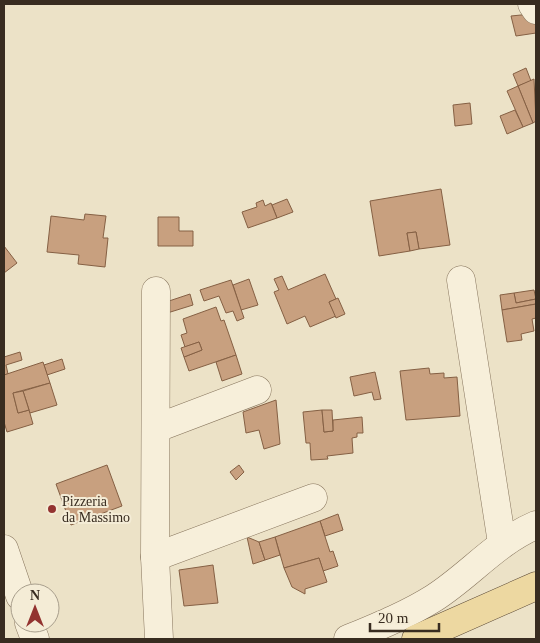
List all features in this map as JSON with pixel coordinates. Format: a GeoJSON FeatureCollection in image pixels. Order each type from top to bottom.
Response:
{"type":"FeatureCollection","features":[{"type":"Feature","properties":{"kind":"main road"},"geometry":{"type":"LineString","coordinates":[[416,639],[536,586]]}},
{"type":"Feature","properties":{"kind":"street"},"geometry":{"type":"LineString","coordinates":[[532,4],[536,10]]}},
{"type":"Feature","properties":{"kind":"street"},"geometry":{"type":"LineString","coordinates":[[461,280],[502,543]]}},
{"type":"Feature","properties":{"kind":"street"},"geometry":{"type":"LineString","coordinates":[[156,291],[156,557],[159,639]]}},
{"type":"Feature","properties":{"kind":"street"},"geometry":{"type":"LineString","coordinates":[[157,428],[257,390]]}},
{"type":"Feature","properties":{"kind":"street"},"geometry":{"type":"LineString","coordinates":[[156,557],[313,498]]}},
{"type":"Feature","properties":{"kind":"street"},"geometry":{"type":"LineString","coordinates":[[348,639],[399,617],[435,597],[502,543],[536,525]]}},
{"type":"Feature","properties":{"kind":"street"},"geometry":{"type":"LineString","coordinates":[[4,548],[16,583]]}},
{"type":"Feature","properties":{"kind":"building"},"geometry":{"type":"Polygon","coordinates":[[[531,14],[536,21],[536,33],[516,36],[511,16],[531,14]]]}},
{"type":"Feature","properties":{"kind":"building"},"geometry":{"type":"Polygon","coordinates":[[[526,68],[531,81],[518,86],[513,74],[526,68]]]}},
{"type":"Feature","properties":{"kind":"building"},"geometry":{"type":"Polygon","coordinates":[[[534,79],[536,121],[533,123],[518,86],[534,79]]]}},
{"type":"Feature","properties":{"kind":"building"},"geometry":{"type":"Polygon","coordinates":[[[518,86],[533,123],[523,127],[507,91],[518,86]]]}},
{"type":"Feature","properties":{"kind":"building"},"geometry":{"type":"Polygon","coordinates":[[[470,103],[472,124],[455,126],[453,105],[470,103]]]}},
{"type":"Feature","properties":{"kind":"building"},"geometry":{"type":"Polygon","coordinates":[[[515,110],[523,127],[507,134],[500,116],[515,110]]]}},
{"type":"Feature","properties":{"kind":"building"},"geometry":{"type":"Polygon","coordinates":[[[441,189],[450,245],[419,249],[416,232],[407,233],[410,251],[379,256],[370,201],[441,189]]]}},
{"type":"Feature","properties":{"kind":"building"},"geometry":{"type":"Polygon","coordinates":[[[287,199],[293,212],[277,218],[272,205],[287,199]]]}},
{"type":"Feature","properties":{"kind":"building"},"geometry":{"type":"Polygon","coordinates":[[[263,200],[265,206],[271,203],[277,218],[248,228],[242,212],[257,207],[256,203],[263,200]]]}},
{"type":"Feature","properties":{"kind":"building"},"geometry":{"type":"Polygon","coordinates":[[[85,214],[106,216],[103,238],[108,238],[105,267],[78,264],[79,255],[47,252],[51,216],[84,220],[85,214]]]}},
{"type":"Feature","properties":{"kind":"building"},"geometry":{"type":"Polygon","coordinates":[[[158,217],[179,217],[179,231],[193,231],[193,246],[158,246],[158,217]]]}},
{"type":"Feature","properties":{"kind":"building"},"geometry":{"type":"Polygon","coordinates":[[[416,232],[419,249],[410,251],[407,233],[416,232]]]}},
{"type":"Feature","properties":{"kind":"building"},"geometry":{"type":"Polygon","coordinates":[[[4,246],[17,263],[4,273],[4,246]]]}},
{"type":"Feature","properties":{"kind":"building"},"geometry":{"type":"Polygon","coordinates":[[[325,274],[336,299],[329,302],[336,316],[310,327],[305,316],[287,324],[274,292],[279,290],[274,279],[282,276],[288,290],[325,274]]]}},
{"type":"Feature","properties":{"kind":"building"},"geometry":{"type":"Polygon","coordinates":[[[249,279],[258,305],[241,310],[233,285],[249,279]]]}},
{"type":"Feature","properties":{"kind":"building"},"geometry":{"type":"Polygon","coordinates":[[[231,280],[244,318],[237,321],[233,311],[226,313],[219,296],[204,301],[200,290],[231,280]]]}},
{"type":"Feature","properties":{"kind":"building"},"geometry":{"type":"Polygon","coordinates":[[[534,290],[536,299],[516,303],[514,293],[534,290]]]}},
{"type":"Feature","properties":{"kind":"building"},"geometry":{"type":"Polygon","coordinates":[[[514,293],[516,303],[536,299],[536,304],[502,310],[500,295],[514,293]]]}},
{"type":"Feature","properties":{"kind":"building"},"geometry":{"type":"Polygon","coordinates":[[[190,294],[193,305],[164,314],[163,303],[190,294]]]}},
{"type":"Feature","properties":{"kind":"building"},"geometry":{"type":"Polygon","coordinates":[[[338,298],[345,314],[336,318],[329,302],[338,298]]]}},
{"type":"Feature","properties":{"kind":"building"},"geometry":{"type":"Polygon","coordinates":[[[536,304],[536,318],[532,319],[534,331],[521,334],[522,340],[507,342],[502,310],[536,304]]]}},
{"type":"Feature","properties":{"kind":"building"},"geometry":{"type":"Polygon","coordinates":[[[216,307],[221,321],[224,320],[236,355],[189,371],[184,357],[202,350],[199,342],[185,347],[181,335],[187,333],[183,319],[216,307]]]}},
{"type":"Feature","properties":{"kind":"building"},"geometry":{"type":"Polygon","coordinates":[[[199,342],[202,350],[184,357],[181,348],[199,342]]]}},
{"type":"Feature","properties":{"kind":"building"},"geometry":{"type":"Polygon","coordinates":[[[20,352],[22,360],[6,365],[8,374],[4,375],[4,357],[20,352]]]}},
{"type":"Feature","properties":{"kind":"building"},"geometry":{"type":"Polygon","coordinates":[[[236,355],[242,374],[222,381],[216,362],[236,355]]]}},
{"type":"Feature","properties":{"kind":"building"},"geometry":{"type":"Polygon","coordinates":[[[62,359],[65,369],[47,375],[44,365],[62,359]]]}},
{"type":"Feature","properties":{"kind":"building"},"geometry":{"type":"Polygon","coordinates":[[[43,362],[50,383],[13,393],[18,413],[29,410],[33,424],[7,432],[4,422],[4,375],[43,362]]]}},
{"type":"Feature","properties":{"kind":"building"},"geometry":{"type":"Polygon","coordinates":[[[429,368],[430,374],[444,373],[444,378],[457,377],[460,416],[406,420],[400,371],[429,368]]]}},
{"type":"Feature","properties":{"kind":"building"},"geometry":{"type":"Polygon","coordinates":[[[375,372],[381,399],[374,400],[372,392],[354,396],[350,377],[375,372]]]}},
{"type":"Feature","properties":{"kind":"building"},"geometry":{"type":"Polygon","coordinates":[[[50,383],[57,405],[30,413],[23,391],[50,383]]]}},
{"type":"Feature","properties":{"kind":"building"},"geometry":{"type":"Polygon","coordinates":[[[23,391],[29,410],[18,413],[13,393],[23,391]]]}},
{"type":"Feature","properties":{"kind":"building"},"geometry":{"type":"Polygon","coordinates":[[[276,400],[280,444],[264,449],[259,430],[246,433],[243,412],[276,400]]]}},
{"type":"Feature","properties":{"kind":"building"},"geometry":{"type":"Polygon","coordinates":[[[322,410],[324,432],[333,431],[333,420],[362,417],[363,433],[357,433],[357,437],[352,438],[353,453],[327,456],[328,459],[311,460],[310,443],[306,443],[303,412],[322,410]]]}},
{"type":"Feature","properties":{"kind":"building"},"geometry":{"type":"Polygon","coordinates":[[[322,410],[332,410],[333,431],[324,432],[322,410]]]}},
{"type":"Feature","properties":{"kind":"building"},"geometry":{"type":"Polygon","coordinates":[[[107,465],[122,506],[71,525],[56,484],[107,465]]]}},
{"type":"Feature","properties":{"kind":"building"},"geometry":{"type":"Polygon","coordinates":[[[239,465],[244,472],[236,480],[230,472],[239,465]]]}},
{"type":"Feature","properties":{"kind":"building"},"geometry":{"type":"Polygon","coordinates":[[[338,514],[343,530],[325,536],[320,521],[338,514]]]}},
{"type":"Feature","properties":{"kind":"building"},"geometry":{"type":"Polygon","coordinates":[[[320,521],[330,552],[333,551],[338,566],[323,571],[319,558],[284,568],[275,537],[320,521]]]}},
{"type":"Feature","properties":{"kind":"building"},"geometry":{"type":"Polygon","coordinates":[[[247,537],[259,542],[265,560],[253,564],[247,537]]]}},
{"type":"Feature","properties":{"kind":"building"},"geometry":{"type":"Polygon","coordinates":[[[275,537],[280,555],[265,560],[259,542],[275,537]]]}},
{"type":"Feature","properties":{"kind":"building"},"geometry":{"type":"Polygon","coordinates":[[[319,558],[327,582],[305,589],[305,594],[292,587],[284,568],[319,558]]]}},
{"type":"Feature","properties":{"kind":"building"},"geometry":{"type":"Polygon","coordinates":[[[213,565],[218,603],[184,606],[179,570],[213,565]]]}},
{"type":"Feature","properties":{"kind":"place","name":"Pizzeria da Massimo"},"geometry":{"type":"Point","coordinates":[52,509]}}]}
